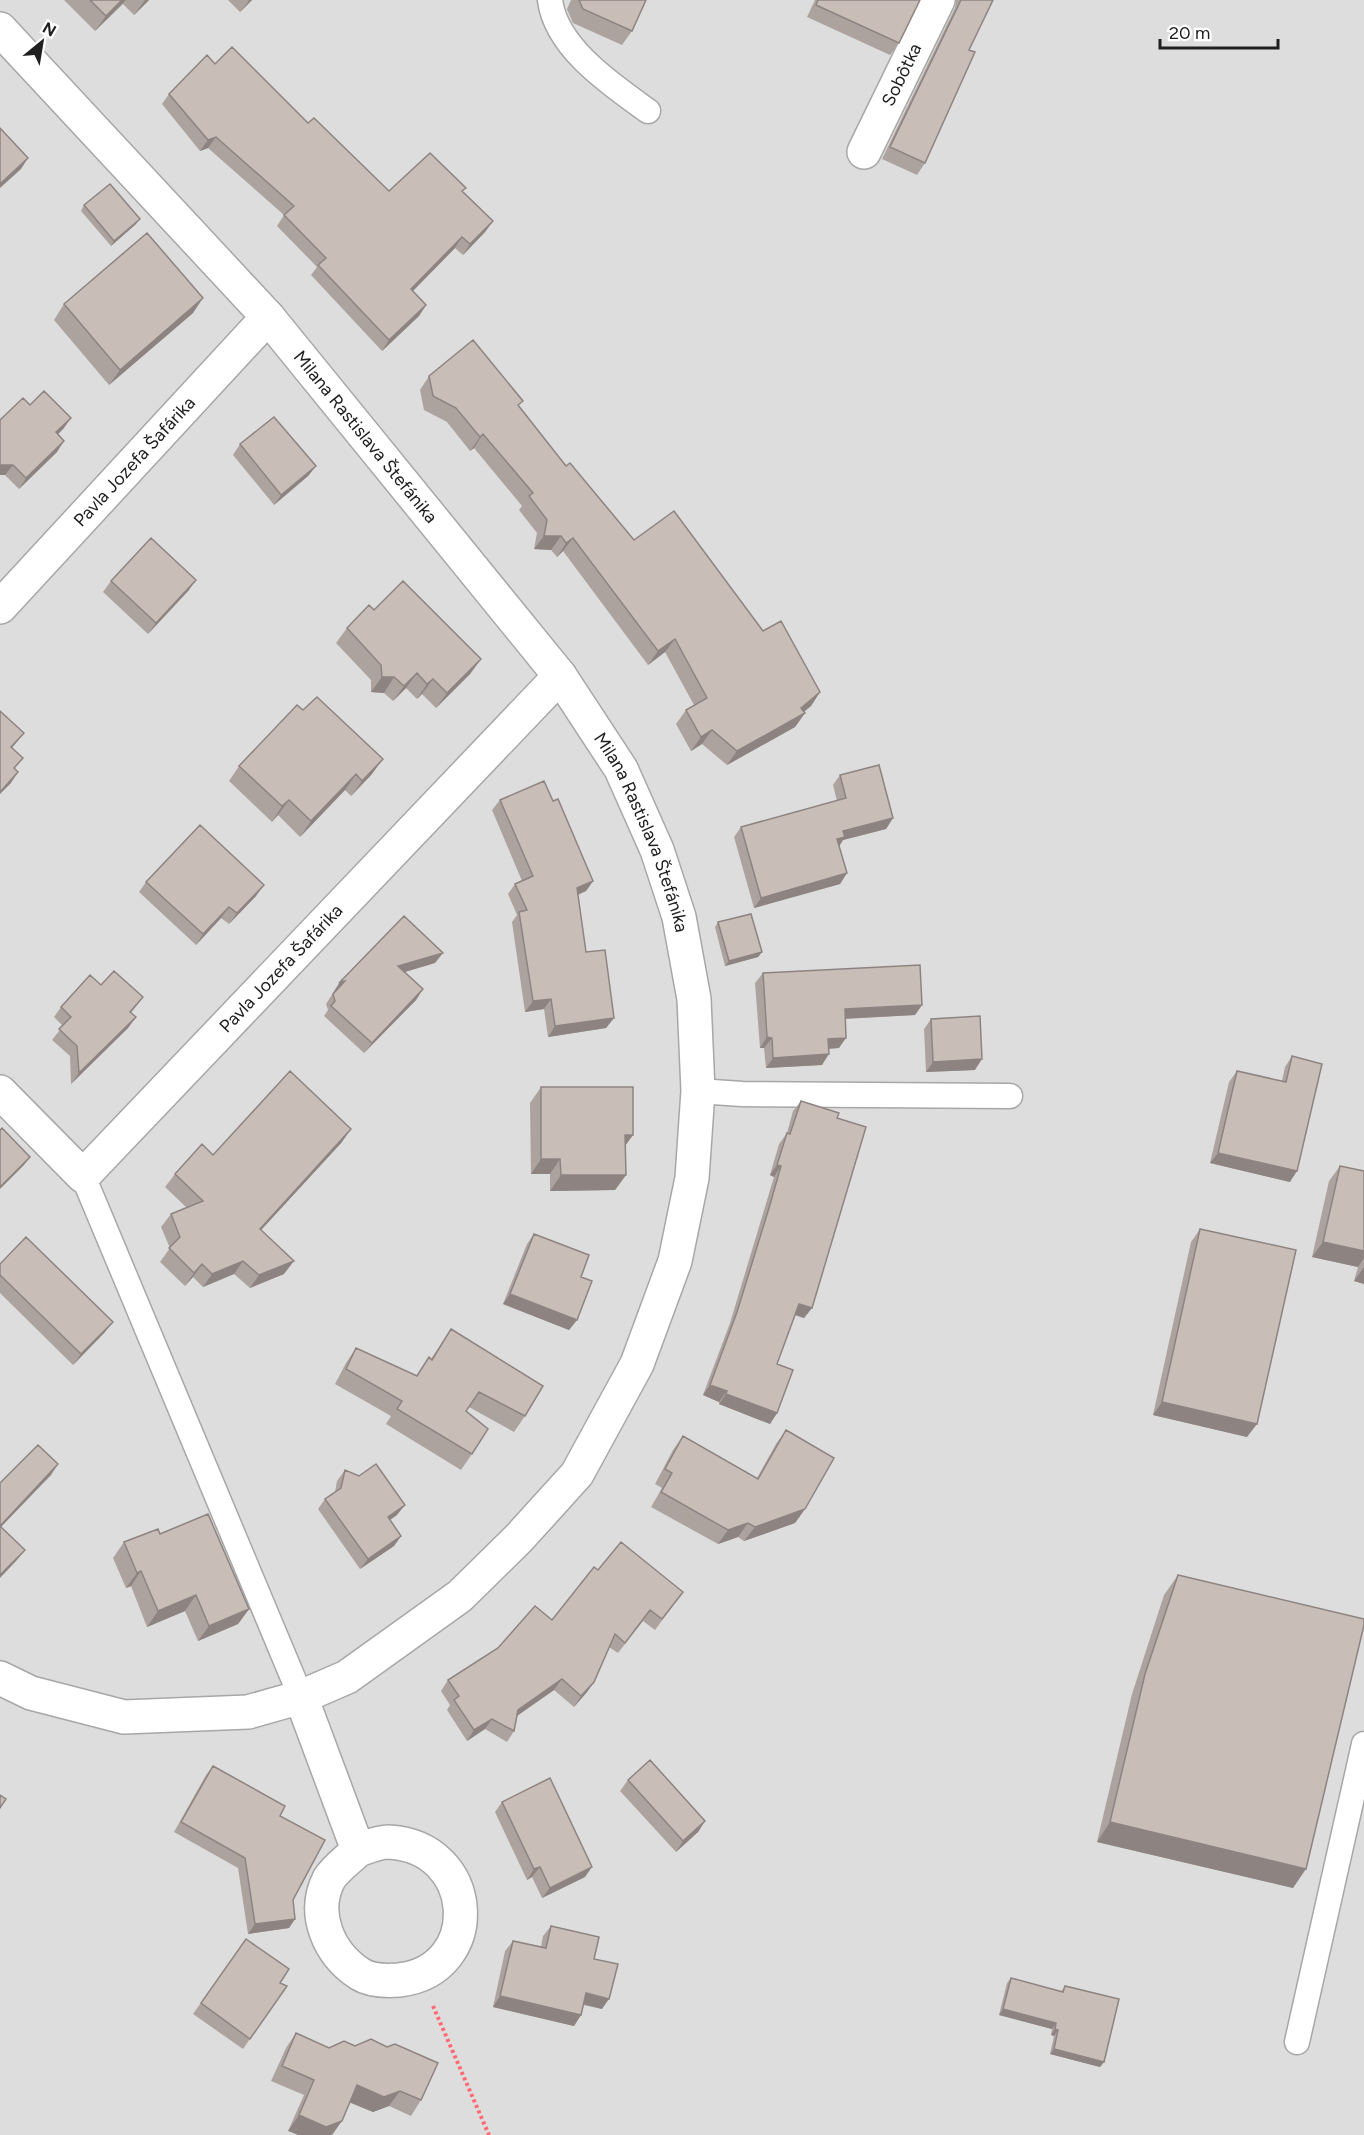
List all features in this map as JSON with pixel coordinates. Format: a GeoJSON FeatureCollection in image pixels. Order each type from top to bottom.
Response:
{"type":"FeatureCollection","features":[{"type":"Feature","properties":{"kind":"street","name":"Sobôtka"},"geometry":{"type":"LineString","coordinates":[[864,152],[938,0]]}},
{"type":"Feature","properties":{"kind":"street","name":"Milana Rastislava Štefánika"},"geometry":{"type":"LineString","coordinates":[[0,29],[268,317],[560,676],[621,769],[657,850],[679,917],[694,999],[698,1091],[692,1178],[675,1261],[637,1364],[577,1474],[460,1596],[347,1677],[301,1697],[248,1712],[124,1717],[31,1693],[0,1678]]}},
{"type":"Feature","properties":{"kind":"street","name":"Pavla Jozefa Šafárika"},"geometry":{"type":"LineString","coordinates":[[0,607],[268,317]]}},
{"type":"Feature","properties":{"kind":"street","name":"Pavla Jozefa Šafárika"},"geometry":{"type":"LineString","coordinates":[[83,1176],[560,676]]}},
{"type":"Feature","properties":{"kind":"street"},"geometry":{"type":"LineString","coordinates":[[0,1092],[83,1176]]}},
{"type":"Feature","properties":{"kind":"street"},"geometry":{"type":"LineString","coordinates":[[301,1697],[358,1850]]}},
{"type":"Feature","properties":{"kind":"street"},"geometry":{"type":"LineString","coordinates":[[387,1842],[422,1848],[453,1876],[462,1906],[458,1935],[443,1960],[415,1978],[384,1982],[361,1975],[338,1956],[323,1927],[322,1904],[330,1879],[358,1850],[387,1842]]}},
{"type":"Feature","properties":{"kind":"lane"},"geometry":{"type":"LineString","coordinates":[[550,0],[557,28],[599,75],[648,111]]}},
{"type":"Feature","properties":{"kind":"lane"},"geometry":{"type":"LineString","coordinates":[[698,1091],[742,1094],[1010,1096]]}},
{"type":"Feature","properties":{"kind":"lane"},"geometry":{"type":"LineString","coordinates":[[83,1176],[301,1697]]}},
{"type":"Feature","properties":{"kind":"lane"},"geometry":{"type":"LineString","coordinates":[[1297,2042],[1364,1744]]}},
{"type":"Feature","properties":{"kind":"path"},"geometry":{"type":"LineString","coordinates":[[415,1978],[430,2000],[489,2135]]}},
{"type":"Feature","properties":{"kind":"shaded area"},"geometry":{"type":"Polygon","coordinates":[[[0,0],[1364,0],[1364,2135],[0,2135],[0,0]]]}},
{"type":"Feature","properties":{"kind":"building"},"geometry":{"type":"Polygon","coordinates":[[[90,0],[122,0],[106,16],[90,0]]]}},
{"type":"Feature","properties":{"kind":"building"},"geometry":{"type":"Polygon","coordinates":[[[579,0],[646,0],[632,31],[583,9],[579,0]]]}},
{"type":"Feature","properties":{"kind":"building"},"geometry":{"type":"Polygon","coordinates":[[[818,0],[920,0],[899,43],[816,5],[818,0]]]}},
{"type":"Feature","properties":{"kind":"building"},"geometry":{"type":"Polygon","coordinates":[[[961,0],[993,0],[969,50],[975,52],[925,163],[890,147],[961,0]]]}},
{"type":"Feature","properties":{"kind":"building"},"geometry":{"type":"Polygon","coordinates":[[[232,47],[308,123],[314,118],[389,191],[430,153],[466,188],[462,191],[493,221],[470,244],[462,237],[411,289],[426,305],[389,340],[318,265],[326,258],[284,215],[294,206],[216,137],[208,140],[169,94],[207,55],[215,64],[232,47]]]}},
{"type":"Feature","properties":{"kind":"building"},"geometry":{"type":"Polygon","coordinates":[[[0,128],[28,158],[0,184],[0,128]]]}},
{"type":"Feature","properties":{"kind":"building"},"geometry":{"type":"Polygon","coordinates":[[[110,184],[140,219],[114,241],[84,205],[110,184]]]}},
{"type":"Feature","properties":{"kind":"building"},"geometry":{"type":"Polygon","coordinates":[[[147,233],[203,298],[120,370],[64,304],[147,233]]]}},
{"type":"Feature","properties":{"kind":"building"},"geometry":{"type":"Polygon","coordinates":[[[473,340],[523,401],[518,405],[566,466],[570,463],[634,540],[674,511],[763,631],[781,621],[820,692],[801,708],[805,713],[737,751],[712,730],[701,737],[686,710],[707,698],[675,639],[658,651],[573,538],[566,543],[561,536],[544,536],[547,520],[529,496],[533,493],[483,434],[480,437],[456,408],[433,396],[429,376],[473,340]]]}},
{"type":"Feature","properties":{"kind":"building"},"geometry":{"type":"Polygon","coordinates":[[[44,391],[71,418],[56,432],[64,441],[26,478],[13,465],[0,465],[0,420],[23,398],[30,405],[44,391]]]}},
{"type":"Feature","properties":{"kind":"building"},"geometry":{"type":"Polygon","coordinates":[[[274,417],[316,466],[281,495],[240,444],[274,417]]]}},
{"type":"Feature","properties":{"kind":"building"},"geometry":{"type":"Polygon","coordinates":[[[151,538],[196,580],[156,623],[111,581],[151,538]]]}},
{"type":"Feature","properties":{"kind":"building"},"geometry":{"type":"Polygon","coordinates":[[[403,581],[481,659],[447,693],[433,679],[427,684],[417,673],[404,686],[394,677],[382,677],[381,665],[347,628],[369,605],[374,610],[403,581]]]}},
{"type":"Feature","properties":{"kind":"building"},"geometry":{"type":"Polygon","coordinates":[[[317,697],[383,759],[362,781],[356,774],[311,821],[289,800],[282,806],[239,766],[297,705],[303,710],[317,697]]]}},
{"type":"Feature","properties":{"kind":"building"},"geometry":{"type":"Polygon","coordinates":[[[0,711],[24,733],[11,747],[23,758],[14,768],[18,772],[0,792],[0,711]]]}},
{"type":"Feature","properties":{"kind":"building"},"geometry":{"type":"Polygon","coordinates":[[[879,765],[893,818],[843,831],[845,837],[837,839],[847,873],[761,898],[741,827],[846,798],[840,775],[879,765]]]}},
{"type":"Feature","properties":{"kind":"building"},"geometry":{"type":"Polygon","coordinates":[[[544,781],[553,801],[558,799],[593,881],[577,888],[586,952],[605,950],[614,1018],[555,1026],[551,999],[533,1001],[519,912],[527,910],[515,884],[533,876],[500,800],[544,781]]]}},
{"type":"Feature","properties":{"kind":"building"},"geometry":{"type":"Polygon","coordinates":[[[200,825],[264,885],[237,913],[229,907],[203,934],[146,882],[200,825]]]}},
{"type":"Feature","properties":{"kind":"building"},"geometry":{"type":"Polygon","coordinates":[[[751,914],[762,952],[729,961],[718,922],[751,914]]]}},
{"type":"Feature","properties":{"kind":"building"},"geometry":{"type":"Polygon","coordinates":[[[404,916],[443,953],[398,966],[423,989],[372,1043],[331,1006],[335,1001],[333,994],[345,981],[340,982],[404,916]]]}},
{"type":"Feature","properties":{"kind":"building"},"geometry":{"type":"Polygon","coordinates":[[[920,965],[922,1005],[845,1009],[846,1038],[828,1039],[829,1054],[773,1058],[772,1038],[767,1037],[763,973],[920,965]]]}},
{"type":"Feature","properties":{"kind":"building"},"geometry":{"type":"Polygon","coordinates":[[[114,971],[143,997],[130,1012],[136,1017],[79,1073],[77,1046],[59,1029],[71,1017],[61,1007],[90,975],[101,985],[114,971]]]}},
{"type":"Feature","properties":{"kind":"building"},"geometry":{"type":"Polygon","coordinates":[[[980,1016],[982,1059],[933,1062],[931,1019],[980,1016]]]}},
{"type":"Feature","properties":{"kind":"building"},"geometry":{"type":"Polygon","coordinates":[[[1292,1056],[1322,1064],[1297,1171],[1218,1153],[1237,1071],[1286,1082],[1292,1056]]]}},
{"type":"Feature","properties":{"kind":"building"},"geometry":{"type":"Polygon","coordinates":[[[290,1071],[351,1129],[260,1229],[294,1261],[259,1275],[243,1261],[212,1274],[202,1264],[194,1273],[169,1248],[180,1237],[171,1214],[203,1201],[175,1174],[202,1144],[213,1155],[290,1071]]]}},
{"type":"Feature","properties":{"kind":"building"},"geometry":{"type":"Polygon","coordinates":[[[541,1087],[633,1087],[633,1135],[625,1135],[626,1175],[561,1175],[560,1159],[541,1159],[541,1087]]]}},
{"type":"Feature","properties":{"kind":"building"},"geometry":{"type":"Polygon","coordinates":[[[801,1101],[839,1113],[837,1118],[866,1127],[812,1308],[799,1304],[777,1364],[793,1370],[777,1413],[726,1394],[727,1391],[710,1385],[737,1312],[769,1208],[781,1166],[777,1165],[787,1133],[790,1134],[801,1101]]]}},
{"type":"Feature","properties":{"kind":"building"},"geometry":{"type":"Polygon","coordinates":[[[2,1128],[30,1157],[0,1187],[0,1130],[2,1128]]]}},
{"type":"Feature","properties":{"kind":"building"},"geometry":{"type":"Polygon","coordinates":[[[1340,1166],[1364,1171],[1364,1251],[1323,1242],[1340,1166]]]}},
{"type":"Feature","properties":{"kind":"building"},"geometry":{"type":"Polygon","coordinates":[[[1200,1229],[1296,1250],[1257,1424],[1162,1402],[1200,1229]]]}},
{"type":"Feature","properties":{"kind":"building"},"geometry":{"type":"Polygon","coordinates":[[[534,1234],[589,1255],[581,1277],[592,1281],[577,1320],[510,1294],[534,1234]]]}},
{"type":"Feature","properties":{"kind":"building"},"geometry":{"type":"Polygon","coordinates":[[[26,1237],[113,1322],[81,1354],[0,1275],[0,1264],[26,1237]]]}},
{"type":"Feature","properties":{"kind":"building"},"geometry":{"type":"Polygon","coordinates":[[[451,1329],[543,1386],[525,1416],[479,1392],[466,1411],[488,1429],[472,1454],[397,1409],[402,1401],[346,1369],[356,1348],[417,1376],[429,1357],[432,1360],[451,1329]]]}},
{"type":"Feature","properties":{"kind":"building"},"geometry":{"type":"Polygon","coordinates":[[[786,1430],[834,1458],[805,1509],[755,1527],[748,1523],[728,1530],[661,1492],[672,1473],[665,1469],[683,1436],[758,1479],[786,1430]]]}},
{"type":"Feature","properties":{"kind":"building"},"geometry":{"type":"Polygon","coordinates":[[[38,1445],[58,1464],[0,1526],[0,1483],[38,1445]]]}},
{"type":"Feature","properties":{"kind":"building"},"geometry":{"type":"Polygon","coordinates":[[[376,1464],[405,1505],[388,1517],[401,1536],[368,1559],[325,1499],[341,1488],[345,1470],[359,1476],[376,1464]]]}},
{"type":"Feature","properties":{"kind":"building"},"geometry":{"type":"Polygon","coordinates":[[[208,1514],[249,1609],[209,1626],[196,1595],[158,1611],[141,1571],[137,1573],[124,1542],[158,1529],[160,1534],[208,1514]]]}},
{"type":"Feature","properties":{"kind":"building"},"geometry":{"type":"Polygon","coordinates":[[[0,1526],[25,1550],[0,1575],[0,1526]]]}},
{"type":"Feature","properties":{"kind":"building"},"geometry":{"type":"Polygon","coordinates":[[[621,1542],[683,1592],[662,1619],[650,1610],[625,1643],[615,1634],[594,1682],[581,1696],[562,1679],[518,1710],[514,1731],[492,1719],[474,1730],[454,1700],[459,1696],[448,1680],[498,1648],[535,1606],[552,1620],[594,1567],[598,1570],[621,1542]]]}},
{"type":"Feature","properties":{"kind":"building"},"geometry":{"type":"Polygon","coordinates":[[[1178,1575],[1364,1619],[1306,1869],[1110,1822],[1145,1674],[1178,1575]]]}},
{"type":"Feature","properties":{"kind":"building"},"geometry":{"type":"Polygon","coordinates":[[[650,1760],[705,1821],[683,1841],[628,1780],[650,1760]]]}},
{"type":"Feature","properties":{"kind":"building"},"geometry":{"type":"Polygon","coordinates":[[[213,1766],[285,1806],[280,1816],[325,1840],[293,1900],[295,1919],[255,1924],[245,1858],[181,1822],[213,1766]]]}},
{"type":"Feature","properties":{"kind":"building"},"geometry":{"type":"Polygon","coordinates":[[[550,1778],[592,1867],[550,1888],[540,1867],[534,1869],[502,1802],[550,1778]]]}},
{"type":"Feature","properties":{"kind":"building"},"geometry":{"type":"Polygon","coordinates":[[[0,1795],[6,1799],[0,1808],[0,1795]]]}},
{"type":"Feature","properties":{"kind":"building"},"geometry":{"type":"Polygon","coordinates":[[[551,1926],[599,1937],[594,1959],[618,1964],[609,1999],[586,1993],[581,2015],[500,1996],[513,1941],[546,1948],[551,1926]]]}},
{"type":"Feature","properties":{"kind":"building"},"geometry":{"type":"Polygon","coordinates":[[[246,1939],[289,1969],[280,1983],[287,1986],[250,2039],[201,2003],[246,1939]]]}},
{"type":"Feature","properties":{"kind":"building"},"geometry":{"type":"Polygon","coordinates":[[[1011,1978],[1063,1992],[1065,1986],[1119,1999],[1104,2062],[1054,2049],[1058,2030],[1055,2029],[1056,2023],[1003,2009],[1011,1978]]]}},
{"type":"Feature","properties":{"kind":"building"},"geometry":{"type":"Polygon","coordinates":[[[296,2033],[329,2048],[344,2041],[355,2046],[371,2039],[387,2047],[395,2044],[438,2063],[421,2100],[400,2091],[384,2097],[357,2085],[342,2121],[326,2127],[299,2115],[314,2080],[282,2066],[296,2033]]]}}]}
